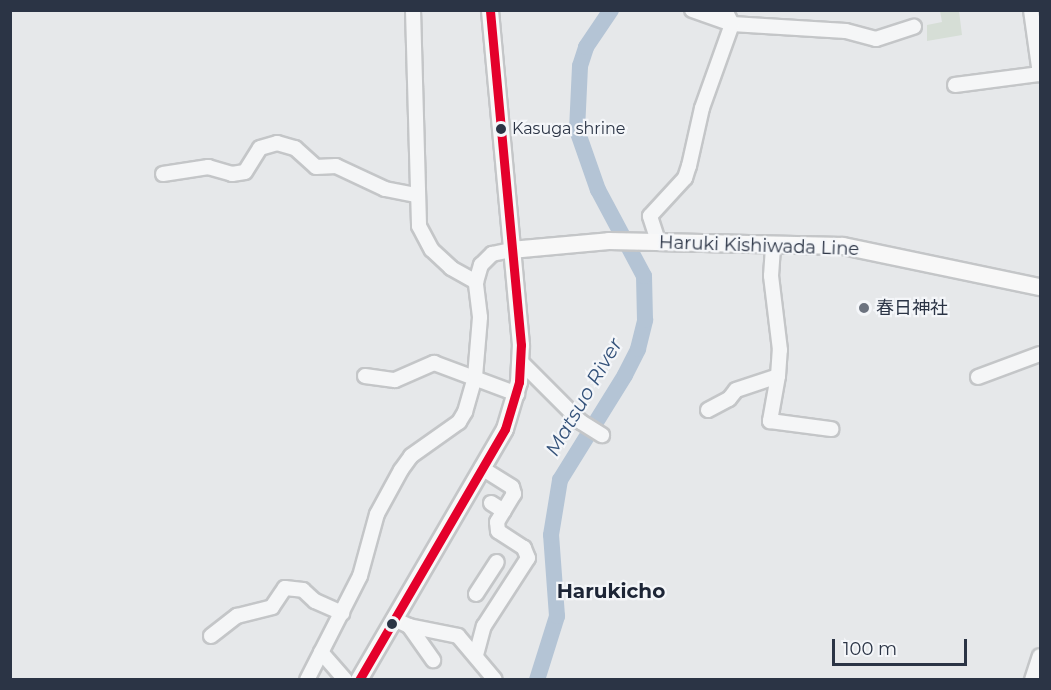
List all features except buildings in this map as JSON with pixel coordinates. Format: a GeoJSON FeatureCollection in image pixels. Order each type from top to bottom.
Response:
{"type":"FeatureCollection","features":[{"type":"Feature","properties":{"kind":"main road"},"geometry":{"type":"LineString","coordinates":[[359,680],[401,623],[482,468],[505,429],[517,394],[521,362],[490,10]]}},
{"type":"Feature","properties":{"kind":"main road","name":"Haruki Kishiwada Line"},"geometry":{"type":"LineString","coordinates":[[511,250],[609,241],[773,244],[861,249],[1041,287]]}},
{"type":"Feature","properties":{"kind":"street"},"geometry":{"type":"LineString","coordinates":[[413,10],[416,195],[423,238],[451,268],[476,282]]}},
{"type":"Feature","properties":{"kind":"street"},"geometry":{"type":"LineString","coordinates":[[692,10],[846,31],[876,39],[914,27]]}},
{"type":"Feature","properties":{"kind":"street"},"geometry":{"type":"LineString","coordinates":[[955,85],[1041,74],[1031,10]]}},
{"type":"Feature","properties":{"kind":"street"},"geometry":{"type":"LineString","coordinates":[[653,241],[650,216],[685,178],[702,108],[729,16]]}},
{"type":"Feature","properties":{"kind":"street"},"geometry":{"type":"LineString","coordinates":[[163,174],[208,167],[232,174],[245,172],[260,148],[277,143],[295,148],[316,167],[336,166],[385,189],[416,195]]}},
{"type":"Feature","properties":{"kind":"street"},"geometry":{"type":"LineString","coordinates":[[773,244],[771,276],[780,350],[770,421],[831,429]]}},
{"type":"Feature","properties":{"kind":"street"},"geometry":{"type":"LineString","coordinates":[[307,680],[360,576],[377,514],[401,470],[411,456],[459,422],[475,377],[480,316],[476,282],[481,265],[492,254],[511,250]]}},
{"type":"Feature","properties":{"kind":"street"},"geometry":{"type":"LineString","coordinates":[[978,377],[1041,354]]}},
{"type":"Feature","properties":{"kind":"street"},"geometry":{"type":"LineString","coordinates":[[521,362],[581,422],[600,435]]}},
{"type":"Feature","properties":{"kind":"street"},"geometry":{"type":"LineString","coordinates":[[365,375],[395,380],[434,363],[517,394]]}},
{"type":"Feature","properties":{"kind":"street"},"geometry":{"type":"LineString","coordinates":[[708,410],[729,399],[736,390],[777,376]]}},
{"type":"Feature","properties":{"kind":"street"},"geometry":{"type":"LineString","coordinates":[[476,655],[484,626],[506,591],[530,562],[524,548],[498,531],[497,522],[514,494],[512,487],[482,468]]}},
{"type":"Feature","properties":{"kind":"street"},"geometry":{"type":"LineString","coordinates":[[490,503],[504,511]]}},
{"type":"Feature","properties":{"kind":"street"},"geometry":{"type":"LineString","coordinates":[[476,594],[497,562]]}},
{"type":"Feature","properties":{"kind":"street"},"geometry":{"type":"LineString","coordinates":[[487,578],[506,591]]}},
{"type":"Feature","properties":{"kind":"street"},"geometry":{"type":"LineString","coordinates":[[211,636],[237,616],[272,607],[285,588],[303,590],[315,601],[342,613]]}},
{"type":"Feature","properties":{"kind":"street"},"geometry":{"type":"LineString","coordinates":[[401,623],[458,636],[476,655],[483,669],[495,680]]}},
{"type":"Feature","properties":{"kind":"street"},"geometry":{"type":"LineString","coordinates":[[401,623],[433,660]]}},
{"type":"Feature","properties":{"kind":"street"},"geometry":{"type":"LineString","coordinates":[[321,652],[345,680]]}},
{"type":"Feature","properties":{"kind":"street"},"geometry":{"type":"LineString","coordinates":[[1032,680],[1041,656]]}},
{"type":"Feature","properties":{"kind":"shaded area"},"geometry":{"type":"Polygon","coordinates":[[[940,11],[959,11],[962,35],[927,41],[927,25],[942,22],[940,11]]]}},
{"type":"Feature","properties":{"kind":"waterway","name":"Matsuo River"},"geometry":{"type":"LineString","coordinates":[[537,680],[557,616],[551,535],[560,480],[625,375],[638,349],[645,320],[644,276],[598,190],[577,130],[580,66],[586,47],[611,10]]}},
{"type":"Feature","properties":{"kind":"transit line"},"geometry":{"type":"LineString","coordinates":[[359,680],[505,429],[519,382],[521,345],[490,10]]}},
{"type":"Feature","properties":{"kind":"place","name":"Kasuga shrine"},"geometry":{"type":"Point","coordinates":[501,129]}},
{"type":"Feature","properties":{"kind":"place","name":"春日神社"},"geometry":{"type":"Point","coordinates":[864,308]}},
{"type":"Feature","properties":{"kind":"district","name":"Harukicho"},"geometry":{"type":"Point","coordinates":[611,591]}}]}
